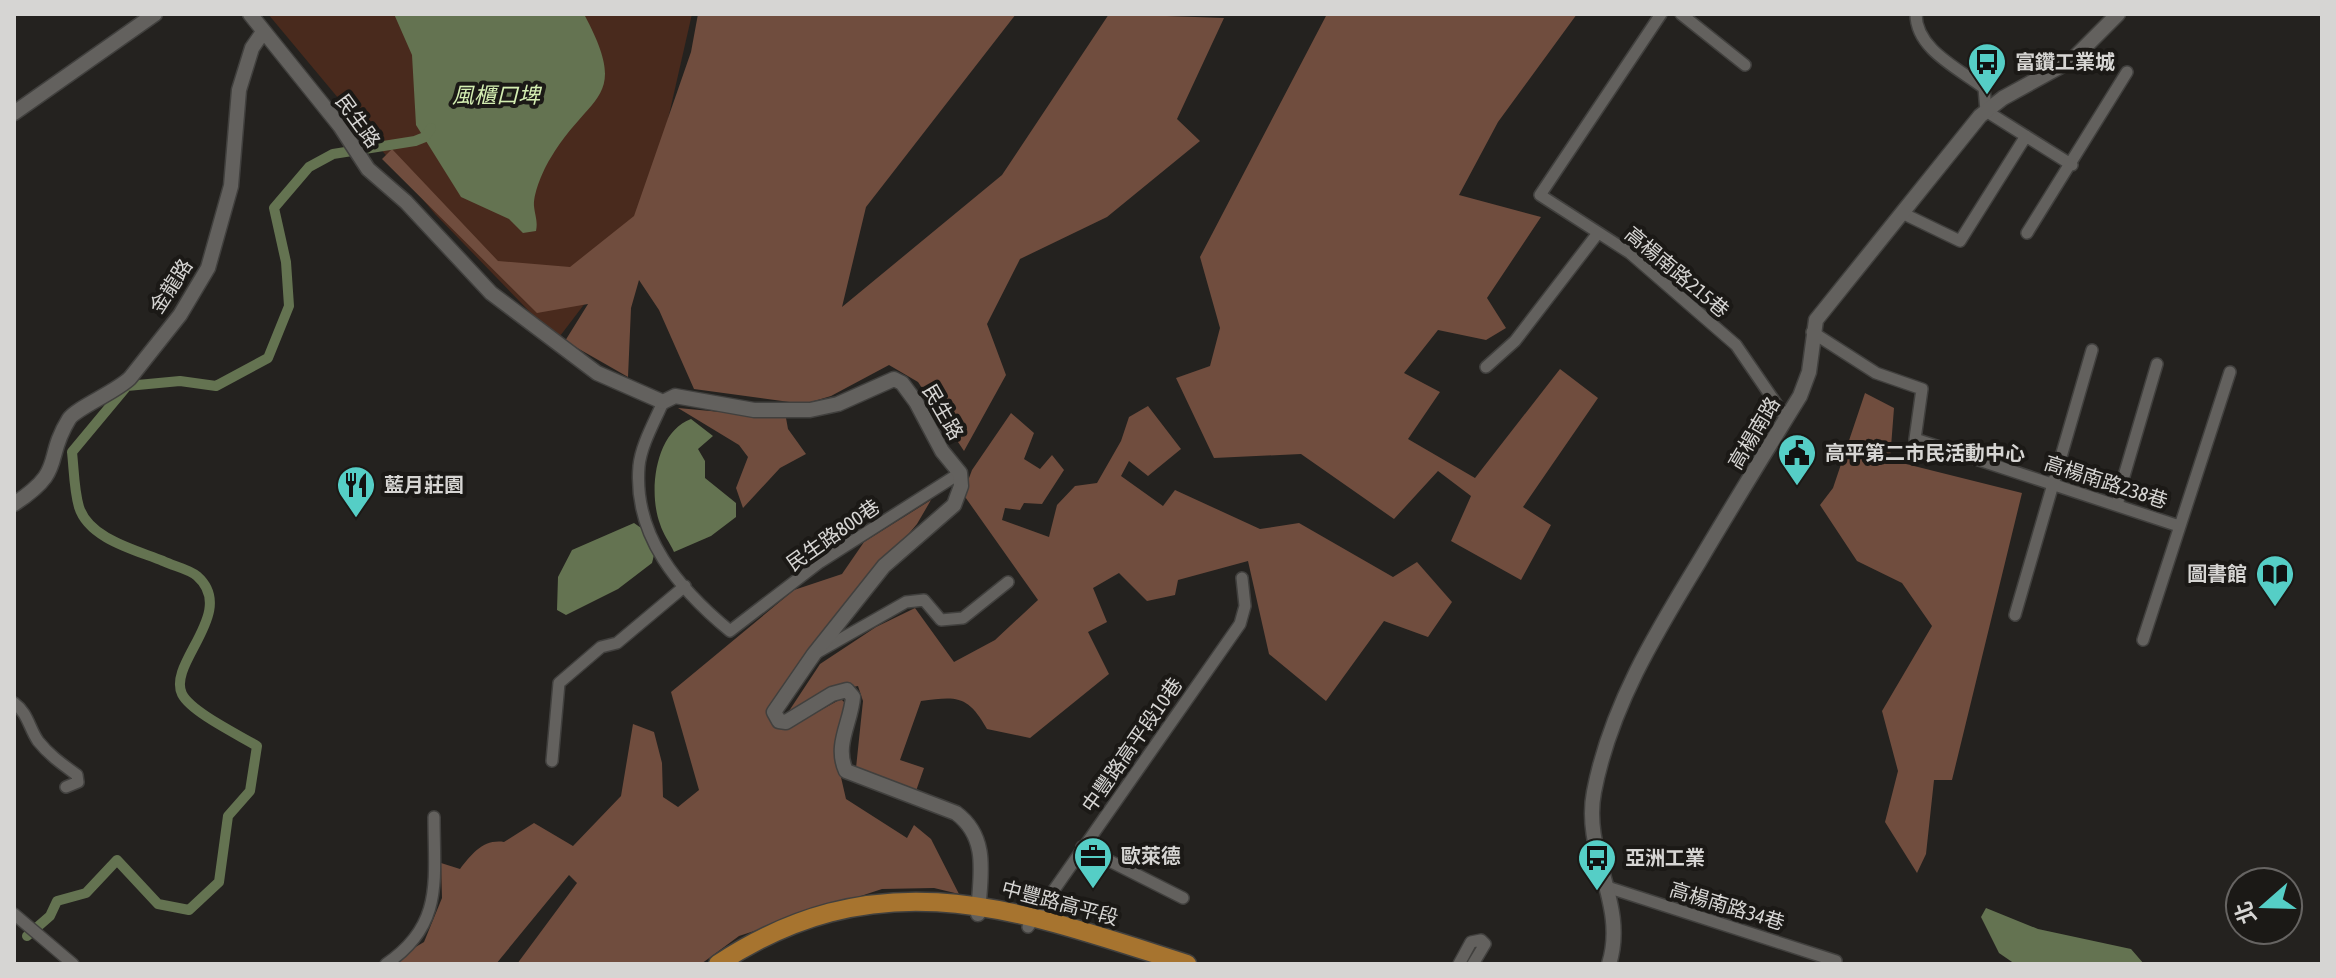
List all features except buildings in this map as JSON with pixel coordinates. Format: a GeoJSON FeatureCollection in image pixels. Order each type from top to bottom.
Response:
{"type":"FeatureCollection","features":[{"type":"Feature","properties":{"kind":"main road","name":"中豐路高平段"},"geometry":{"type":"LineString","coordinates":[[916,905],[979,910],[1030,921],[1187,964]]}},
{"type":"Feature","properties":{"kind":"main road"},"geometry":{"type":"LineString","coordinates":[[718,964],[789,925],[856,906],[916,905]]}},
{"type":"Feature","properties":{"kind":"main road"},"geometry":{"type":"LineString","coordinates":[[739,964],[794,934],[916,905]]}},
{"type":"Feature","properties":{"kind":"main road","name":"中豐路高平段"},"geometry":{"type":"LineString","coordinates":[[1030,921],[1152,964]]}},
{"type":"Feature","properties":{"kind":"street"},"geometry":{"type":"LineString","coordinates":[[14,113],[155,14]]}},
{"type":"Feature","properties":{"kind":"street","name":"民生路"},"geometry":{"type":"LineString","coordinates":[[250,14],[340,126],[368,169],[406,202],[491,293],[597,373],[663,402],[675,396],[754,410],[810,410],[838,404],[894,379],[909,391],[942,451],[960,473]]}},
{"type":"Feature","properties":{"kind":"street","name":"高楊南路215巷"},"geometry":{"type":"LineString","coordinates":[[1661,14],[1540,195],[1630,253],[1736,345],[1786,418]]}},
{"type":"Feature","properties":{"kind":"street"},"geometry":{"type":"LineString","coordinates":[[1681,14],[1745,65]]}},
{"type":"Feature","properties":{"kind":"street"},"geometry":{"type":"LineString","coordinates":[[1916,14],[1916,28],[1925,44],[1984,88],[1986,111],[2072,165]]}},
{"type":"Feature","properties":{"kind":"street","name":"高楊南路"},"geometry":{"type":"LineString","coordinates":[[1609,964],[1615,924],[1594,846],[1591,820],[1593,794],[1618,713],[1646,649],[1786,418],[1809,372],[1816,320],[1986,111],[2072,60],[2118,14]]}},
{"type":"Feature","properties":{"kind":"street","name":"金龍路"},"geometry":{"type":"LineString","coordinates":[[14,504],[46,481],[70,417],[118,390],[130,378],[202,281],[231,186],[239,90],[252,48],[263,32]]}},
{"type":"Feature","properties":{"kind":"street"},"geometry":{"type":"LineString","coordinates":[[2027,233],[2127,72]]}},
{"type":"Feature","properties":{"kind":"street"},"geometry":{"type":"LineString","coordinates":[[1902,213],[1960,241],[2026,136]]}},
{"type":"Feature","properties":{"kind":"street"},"geometry":{"type":"LineString","coordinates":[[1486,367],[1515,341],[1598,233]]}},
{"type":"Feature","properties":{"kind":"street","name":"高楊南路238巷"},"geometry":{"type":"LineString","coordinates":[[1812,332],[1876,373],[1922,389],[1915,439],[2179,526]]}},
{"type":"Feature","properties":{"kind":"street"},"geometry":{"type":"LineString","coordinates":[[2015,615],[2092,350]]}},
{"type":"Feature","properties":{"kind":"street"},"geometry":{"type":"LineString","coordinates":[[2118,504],[2157,364]]}},
{"type":"Feature","properties":{"kind":"street"},"geometry":{"type":"LineString","coordinates":[[2143,640],[2230,372]]}},
{"type":"Feature","properties":{"kind":"street"},"geometry":{"type":"LineString","coordinates":[[552,761],[559,683],[601,647],[617,643],[685,586],[659,556],[639,504],[639,463],[663,402]]}},
{"type":"Feature","properties":{"kind":"street"},"geometry":{"type":"LineString","coordinates":[[960,473],[961,486],[954,505],[884,566],[814,654],[775,709],[775,717],[779,721],[793,720],[832,694],[847,690],[853,697],[852,707],[839,750],[846,771],[956,813],[966,820],[979,840],[981,852],[979,910]]}},
{"type":"Feature","properties":{"kind":"street","name":"民生路800巷"},"geometry":{"type":"LineString","coordinates":[[685,586],[730,631],[820,562],[960,473]]}},
{"type":"Feature","properties":{"kind":"street","name":"中豐路高平段10巷"},"geometry":{"type":"LineString","coordinates":[[1030,921],[1240,624],[1245,606],[1242,578]]}},
{"type":"Feature","properties":{"kind":"street"},"geometry":{"type":"LineString","coordinates":[[814,654],[906,602],[924,600],[941,620],[963,618],[1008,582]]}},
{"type":"Feature","properties":{"kind":"street"},"geometry":{"type":"LineString","coordinates":[[14,703],[24,711],[36,737],[51,757],[77,775],[78,782],[66,787]]}},
{"type":"Feature","properties":{"kind":"street"},"geometry":{"type":"LineString","coordinates":[[386,964],[411,947],[429,916],[434,883],[434,817]]}},
{"type":"Feature","properties":{"kind":"street"},"geometry":{"type":"LineString","coordinates":[[1082,847],[1183,898]]}},
{"type":"Feature","properties":{"kind":"street","name":"高楊南路34巷"},"geometry":{"type":"LineString","coordinates":[[1607,887],[1836,961]]}},
{"type":"Feature","properties":{"kind":"street"},"geometry":{"type":"LineString","coordinates":[[14,914],[73,964]]}},
{"type":"Feature","properties":{"kind":"street"},"geometry":{"type":"LineString","coordinates":[[1459,964],[1471,942],[1481,940],[1485,944],[1473,964]]}},
{"type":"Feature","properties":{"kind":"shaded area"},"geometry":{"type":"Polygon","coordinates":[[[268,14],[692,14],[637,235],[557,340],[435,214],[268,14]]]}},
{"type":"Feature","properties":{"kind":"shaded area"},"geometry":{"type":"Polygon","coordinates":[[[698,14],[1016,14],[866,207],[842,307],[1002,175],[1109,14],[1224,18],[1177,119],[1200,141],[1107,217],[1020,259],[987,324],[1006,375],[964,451],[918,382],[889,365],[831,396],[804,404],[694,389],[659,310],[639,280],[631,308],[628,377],[565,341],[588,304],[537,313],[382,159],[392,149],[498,261],[570,267],[634,216],[691,52],[698,14]]]}},
{"type":"Feature","properties":{"kind":"shaded area"},"geometry":{"type":"Polygon","coordinates":[[[1327,14],[1577,14],[1498,122],[1459,195],[1541,217],[1487,298],[1506,328],[1486,340],[1438,330],[1404,373],[1440,392],[1408,439],[1475,478],[1560,369],[1598,398],[1523,507],[1551,525],[1521,580],[1451,541],[1471,496],[1438,471],[1394,519],[1301,454],[1214,458],[1176,378],[1210,366],[1220,328],[1200,257],[1327,14]]]}},
{"type":"Feature","properties":{"kind":"shaded area"},"geometry":{"type":"Polygon","coordinates":[[[1865,393],[1894,408],[1890,460],[2022,493],[1952,780],[1934,780],[1926,854],[1917,873],[1885,822],[1898,771],[1882,711],[1932,626],[1902,583],[1857,561],[1820,505],[1833,488],[1865,393]]]}},
{"type":"Feature","properties":{"kind":"shaded area"},"geometry":{"type":"Polygon","coordinates":[[[1148,406],[1181,449],[1148,476],[1129,461],[1121,476],[1163,506],[1175,490],[1260,529],[1299,523],[1393,577],[1417,562],[1452,602],[1428,637],[1384,621],[1326,701],[1269,654],[1248,561],[1178,580],[1175,595],[1147,601],[1119,573],[1093,588],[1107,622],[1088,632],[1109,674],[1030,738],[987,729],[974,710],[960,700],[944,698],[921,701],[900,760],[924,768],[916,791],[856,768],[863,701],[858,686],[842,689],[787,714],[820,664],[876,627],[915,608],[954,662],[995,640],[1038,600],[963,494],[972,470],[1011,413],[1034,433],[1024,459],[1040,469],[1052,455],[1064,470],[1042,504],[1024,503],[1020,510],[1005,508],[1002,520],[1049,537],[1057,505],[1075,486],[1097,483],[1121,441],[1129,417],[1148,406]]]}},
{"type":"Feature","properties":{"kind":"shaded area"},"geometry":{"type":"Polygon","coordinates":[[[678,408],[786,418],[788,429],[806,454],[780,468],[743,508],[736,488],[748,457],[739,445],[678,408]]]}},
{"type":"Feature","properties":{"kind":"shaded area"},"geometry":{"type":"Polygon","coordinates":[[[931,500],[917,524],[831,625],[778,703],[788,728],[841,699],[851,709],[840,773],[846,799],[907,838],[914,825],[931,839],[959,894],[934,888],[882,889],[739,936],[701,964],[517,964],[577,883],[569,875],[496,964],[387,964],[424,942],[442,898],[441,863],[460,869],[484,845],[504,842],[534,823],[573,846],[621,796],[633,724],[654,732],[662,763],[663,797],[678,807],[699,790],[671,692],[794,590],[842,574],[864,542],[931,500]]]}},
{"type":"Feature","properties":{"kind":"water","name":"風櫃口埤"},"geometry":{"type":"Polygon","coordinates":[[[394,14],[584,14],[598,43],[604,64],[604,81],[600,94],[544,169],[534,201],[536,231],[523,233],[509,219],[461,197],[416,125],[412,55],[394,14]]]}},
{"type":"Feature","properties":{"kind":"water"},"geometry":{"type":"Polygon","coordinates":[[[691,419],[713,436],[698,449],[705,461],[705,478],[736,503],[736,517],[711,536],[674,552],[656,511],[655,480],[662,449],[669,436],[691,419]]]}},
{"type":"Feature","properties":{"kind":"water"},"geometry":{"type":"Polygon","coordinates":[[[634,523],[644,530],[655,551],[652,563],[618,589],[566,615],[557,610],[558,577],[572,550],[634,523]]]}},
{"type":"Feature","properties":{"kind":"water"},"geometry":{"type":"Polygon","coordinates":[[[1986,908],[2038,929],[2131,949],[2144,964],[2015,964],[1999,953],[1981,917],[1986,908]]]}},
{"type":"Feature","properties":{"kind":"waterway"},"geometry":{"type":"LineString","coordinates":[[27,936],[50,916],[57,901],[86,893],[117,860],[158,904],[189,910],[219,882],[228,816],[250,791],[257,746],[205,715],[182,694],[180,682],[184,668],[206,621],[210,605],[208,590],[194,574],[115,542],[84,518],[75,487],[72,452],[127,386],[180,381],[216,386],[268,358],[289,306],[286,262],[274,208],[309,167],[333,154],[415,141],[425,137],[431,128]]}},
{"type":"Feature","properties":{"kind":"place","name":"富鑽工業城"},"geometry":{"type":"Point","coordinates":[1987,96]}},
{"type":"Feature","properties":{"kind":"place","name":"高平第二市民活動中心"},"geometry":{"type":"Point","coordinates":[1797,487]}},
{"type":"Feature","properties":{"kind":"place","name":"藍月莊園"},"geometry":{"type":"Point","coordinates":[356,519]}},
{"type":"Feature","properties":{"kind":"place","name":"圖書館"},"geometry":{"type":"Point","coordinates":[2275,608]}},
{"type":"Feature","properties":{"kind":"place","name":"歐萊德"},"geometry":{"type":"Point","coordinates":[1093,890]}},
{"type":"Feature","properties":{"kind":"place","name":"亞洲工業"},"geometry":{"type":"Point","coordinates":[1597,892]}}]}
